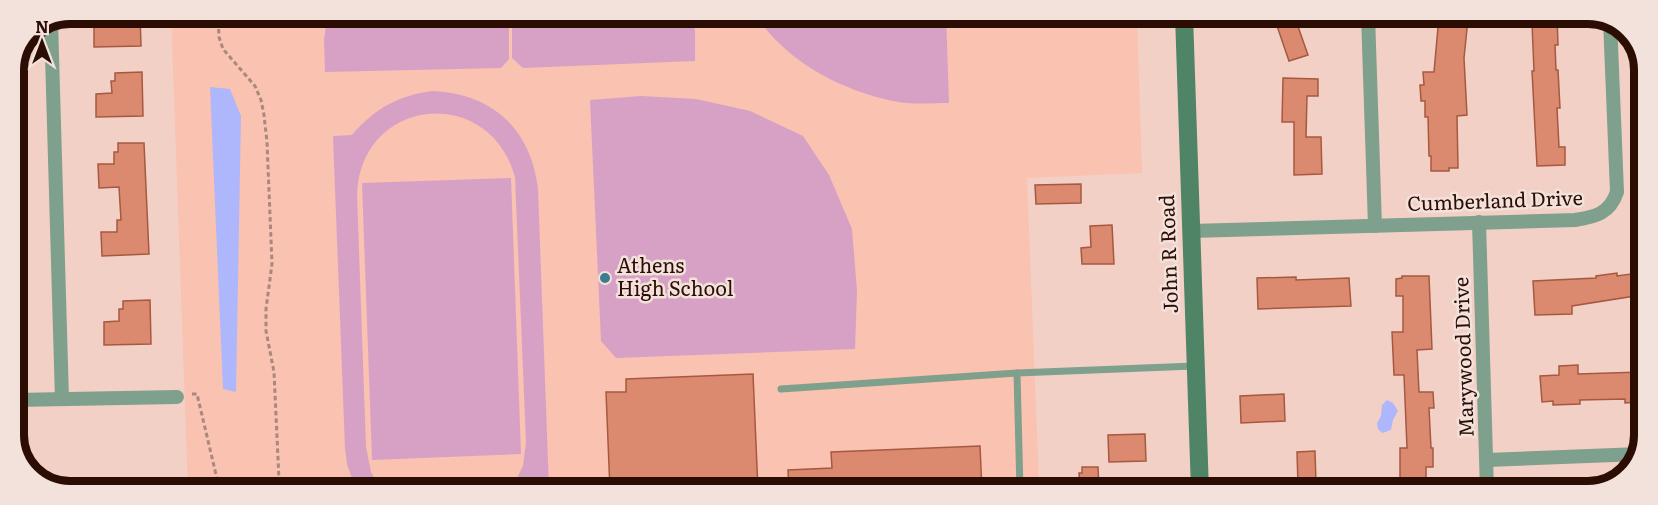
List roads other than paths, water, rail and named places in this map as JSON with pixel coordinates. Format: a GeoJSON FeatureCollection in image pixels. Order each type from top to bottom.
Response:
{"type":"FeatureCollection","features":[{"type":"Feature","properties":{"kind":"main road","name":"John R Road"},"geometry":{"type":"LineString","coordinates":[[1184,24],[1200,481]]}},
{"type":"Feature","properties":{"kind":"street"},"geometry":{"type":"LineString","coordinates":[[1368,24],[1375,225]]}},
{"type":"Feature","properties":{"kind":"street"},"geometry":{"type":"LineString","coordinates":[[51,28],[62,399]]}},
{"type":"Feature","properties":{"kind":"street","name":"Cumberland Drive"},"geometry":{"type":"LineString","coordinates":[[1191,231],[1581,219],[1599,215],[1610,206],[1617,192],[1611,30]]}},
{"type":"Feature","properties":{"kind":"street","name":"Marywood Drive"},"geometry":{"type":"LineString","coordinates":[[1479,222],[1487,481]]}},
{"type":"Feature","properties":{"kind":"street"},"geometry":{"type":"LineString","coordinates":[[24,400],[184,395]]}},
{"type":"Feature","properties":{"kind":"street"},"geometry":{"type":"LineString","coordinates":[[1487,460],[1630,454]]}},
{"type":"Feature","properties":{"kind":"lane"},"geometry":{"type":"LineString","coordinates":[[781,389],[1017,373],[1196,366]]}},
{"type":"Feature","properties":{"kind":"lane"},"geometry":{"type":"LineString","coordinates":[[1017,373],[1020,481]]}},
{"type":"Feature","properties":{"kind":"water"},"geometry":{"type":"Polygon","coordinates":[[[210,87],[230,89],[241,116],[236,392],[223,389],[210,87]]]}},
{"type":"Feature","properties":{"kind":"water"},"geometry":{"type":"Polygon","coordinates":[[[1387,400],[1393,403],[1398,411],[1391,430],[1382,433],[1377,423],[1381,416],[1382,405],[1387,400]]]}},
{"type":"Feature","properties":{"kind":"place","name":"Athens High School"},"geometry":{"type":"Point","coordinates":[605,278]}}]}
